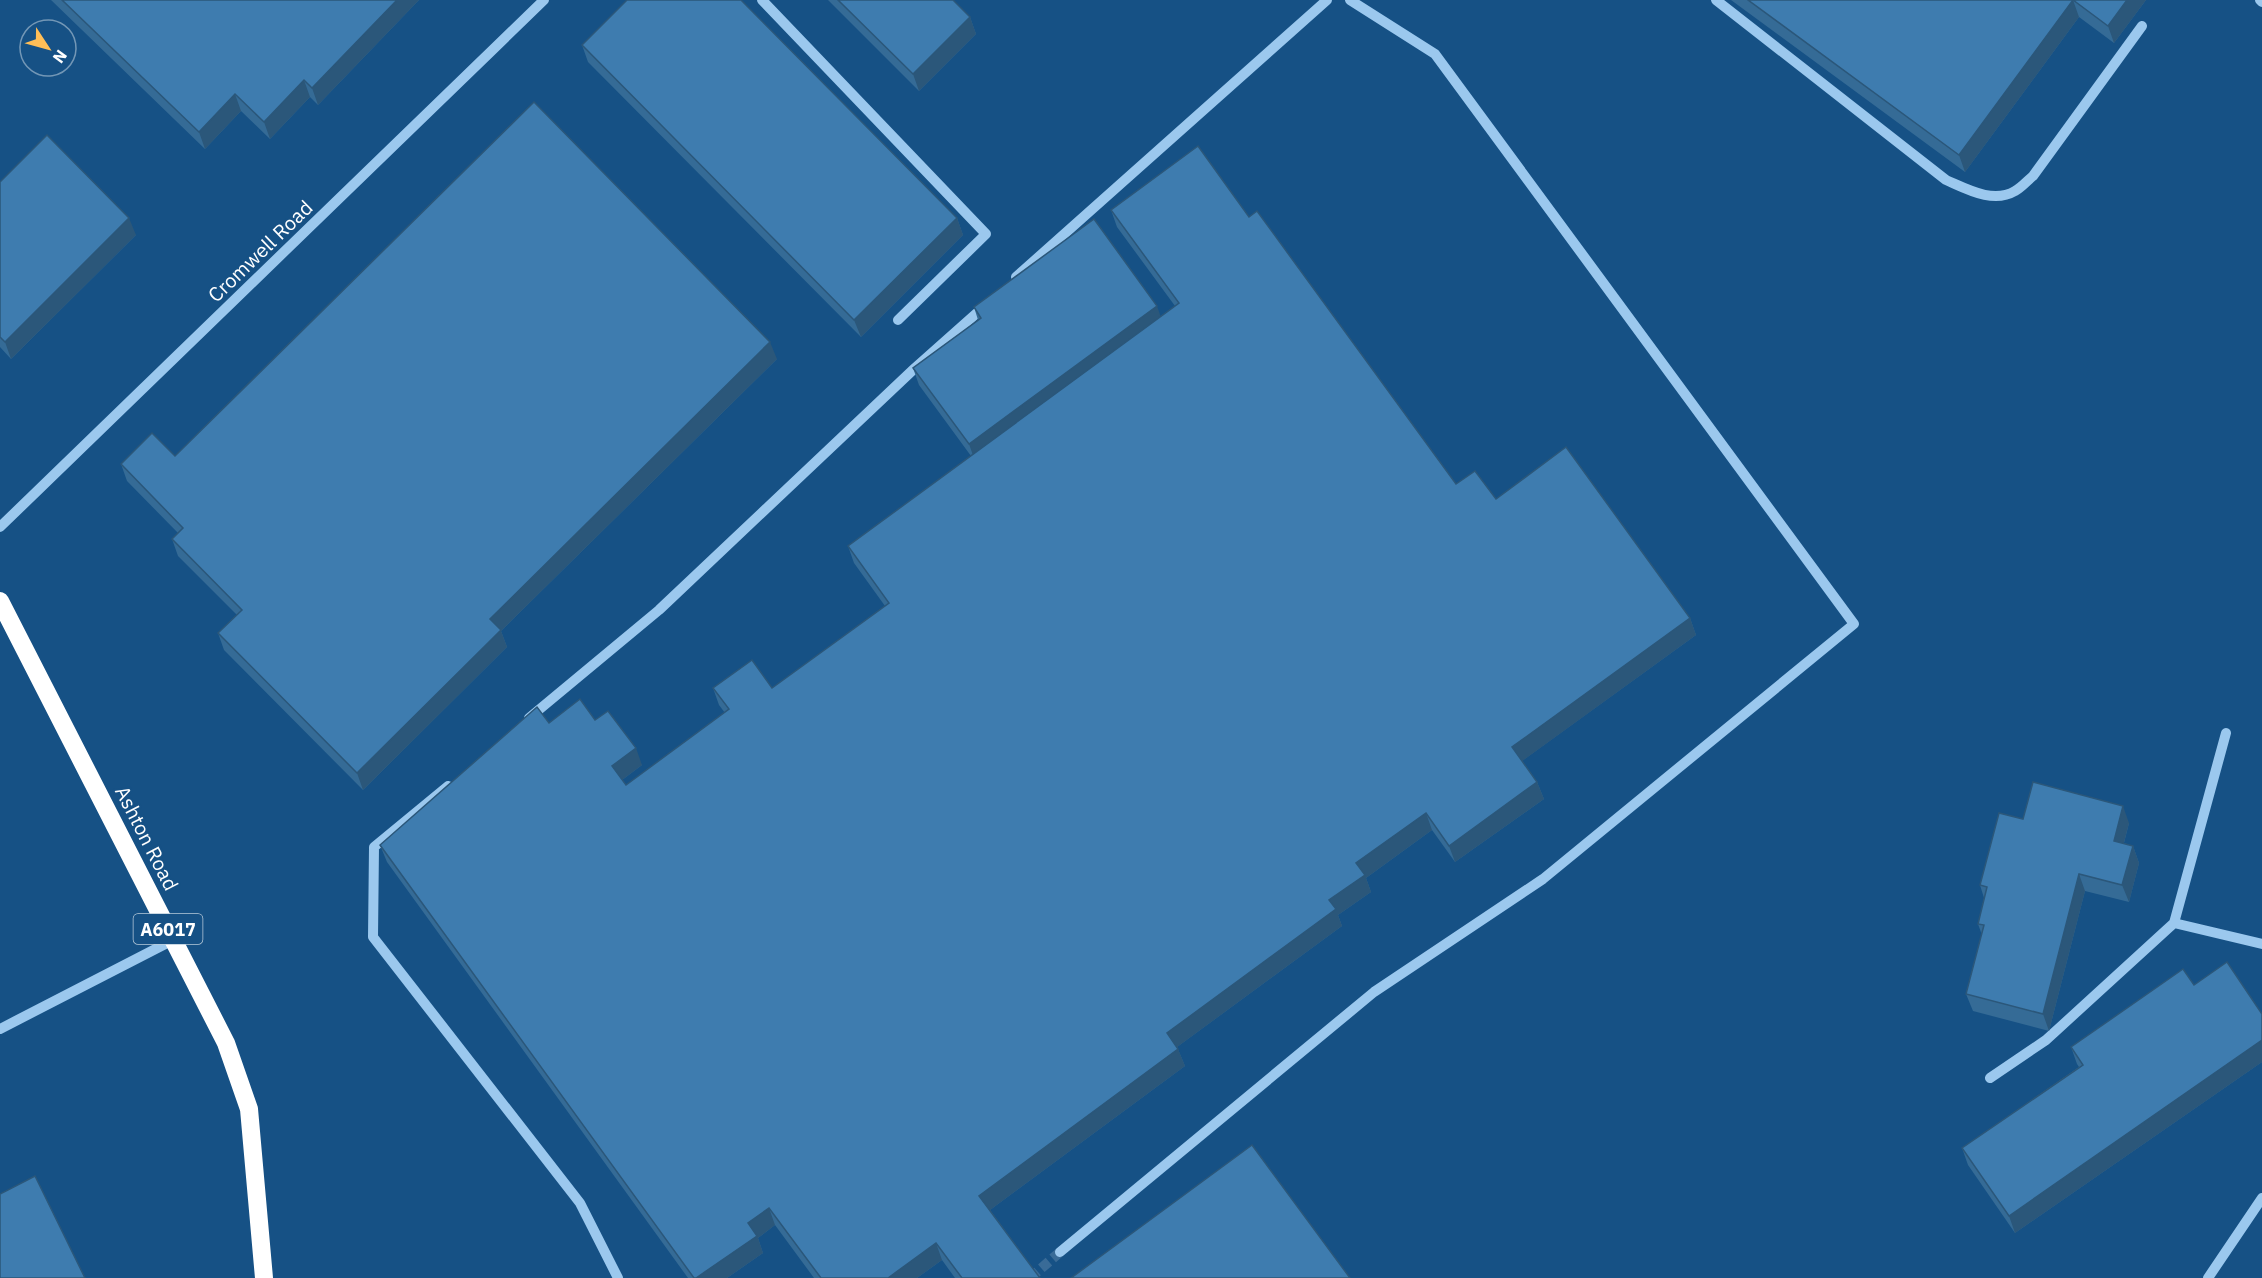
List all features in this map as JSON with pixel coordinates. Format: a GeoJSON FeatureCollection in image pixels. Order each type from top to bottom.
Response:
{"type":"FeatureCollection","features":[{"type":"Feature","properties":{"kind":"highway","name":"Ashton Road"},"geometry":{"type":"LineString","coordinates":[[0,601],[226,1043],[249,1109],[264,1278]]}},
{"type":"Feature","properties":{"kind":"street"},"geometry":{"type":"LineString","coordinates":[[762,0],[986,234],[898,320]]}},
{"type":"Feature","properties":{"kind":"street"},"geometry":{"type":"LineString","coordinates":[[1011,282],[1328,0]]}},
{"type":"Feature","properties":{"kind":"street"},"geometry":{"type":"LineString","coordinates":[[1060,1252],[1374,992],[1543,879],[1854,624],[1435,54],[1350,0]]}},
{"type":"Feature","properties":{"kind":"street"},"geometry":{"type":"LineString","coordinates":[[1716,0],[1946,180],[1972,191],[1995,197],[2014,192],[2033,176],[2142,26]]}},
{"type":"Feature","properties":{"kind":"street","name":"Cromwell Road"},"geometry":{"type":"LineString","coordinates":[[0,527],[543,1]]}},
{"type":"Feature","properties":{"kind":"street"},"geometry":{"type":"LineString","coordinates":[[521,725],[659,610],[915,368],[994,297]]}},
{"type":"Feature","properties":{"kind":"street"},"geometry":{"type":"LineString","coordinates":[[1990,1078],[2046,1040],[2174,924],[2226,733]]}},
{"type":"Feature","properties":{"kind":"street"},"geometry":{"type":"LineString","coordinates":[[457,778],[374,848],[373,937],[580,1203],[618,1278]]}},
{"type":"Feature","properties":{"kind":"street"},"geometry":{"type":"LineString","coordinates":[[2174,924],[2262,944]]}},
{"type":"Feature","properties":{"kind":"street"},"geometry":{"type":"LineString","coordinates":[[0,1029],[173,940]]}},
{"type":"Feature","properties":{"kind":"street"},"geometry":{"type":"LineString","coordinates":[[2208,1278],[2260,1206]]}},
{"type":"Feature","properties":{"kind":"building"},"geometry":{"type":"Polygon","coordinates":[[[62,0],[397,0],[312,88],[304,80],[264,122],[235,94],[199,132],[62,0]]]}},
{"type":"Feature","properties":{"kind":"building"},"geometry":{"type":"Polygon","coordinates":[[[627,0],[741,0],[957,218],[854,320],[582,45],[627,0]]]}},
{"type":"Feature","properties":{"kind":"building"},"geometry":{"type":"Polygon","coordinates":[[[838,0],[953,0],[970,17],[913,74],[838,0]]]}},
{"type":"Feature","properties":{"kind":"building"},"geometry":{"type":"Polygon","coordinates":[[[1748,0],[2073,0],[1959,155],[1748,0]]]}},
{"type":"Feature","properties":{"kind":"building"},"geometry":{"type":"Polygon","coordinates":[[[2073,0],[2127,0],[2108,26],[2073,0]]]}},
{"type":"Feature","properties":{"kind":"building"},"geometry":{"type":"Polygon","coordinates":[[[534,102],[770,342],[490,619],[501,630],[357,773],[218,633],[242,610],[172,539],[183,528],[121,464],[152,433],[175,456],[534,102]]]}},
{"type":"Feature","properties":{"kind":"building"},"geometry":{"type":"Polygon","coordinates":[[[47,135],[129,218],[5,342],[0,337],[0,182],[47,135]]]}},
{"type":"Feature","properties":{"kind":"building"},"geometry":{"type":"Polygon","coordinates":[[[1198,146],[1249,217],[1257,211],[1456,484],[1475,471],[1496,499],[1566,447],[1690,618],[1512,747],[1537,782],[1449,846],[1426,813],[1356,863],[1365,875],[1329,900],[1336,909],[1167,1033],[1178,1049],[979,1196],[1040,1278],[962,1278],[936,1243],[888,1278],[821,1278],[769,1208],[748,1223],[757,1236],[694,1278],[380,845],[537,707],[549,723],[580,699],[595,720],[608,711],[636,748],[612,766],[626,785],[729,709],[713,688],[752,660],[772,688],[889,603],[848,546],[1179,303],[1111,210],[1198,146]]]}},
{"type":"Feature","properties":{"kind":"building"},"geometry":{"type":"Polygon","coordinates":[[[1094,219],[1157,306],[969,444],[913,368],[981,318],[974,307],[1094,219]]]}},
{"type":"Feature","properties":{"kind":"building"},"geometry":{"type":"Polygon","coordinates":[[[2033,782],[2123,806],[2114,841],[2133,846],[2122,885],[2079,874],[2043,1014],[1966,994],[1984,925],[1978,924],[1987,887],[1980,885],[1999,813],[2023,819],[2033,782]]]}},
{"type":"Feature","properties":{"kind":"building"},"geometry":{"type":"Polygon","coordinates":[[[2227,962],[2262,1014],[2262,1040],[2009,1216],[1962,1148],[2083,1065],[2071,1047],[2183,969],[2194,985],[2227,962]]]}},
{"type":"Feature","properties":{"kind":"building"},"geometry":{"type":"Polygon","coordinates":[[[1252,1145],[1350,1278],[1071,1278],[1252,1145]]]}},
{"type":"Feature","properties":{"kind":"building"},"geometry":{"type":"Polygon","coordinates":[[[35,1176],[85,1278],[0,1278],[0,1194],[35,1176]]]}},
{"type":"Feature","properties":{"kind":"tunnel"},"geometry":{"type":"LineString","coordinates":[[1030,1278],[1060,1252]]}}]}
